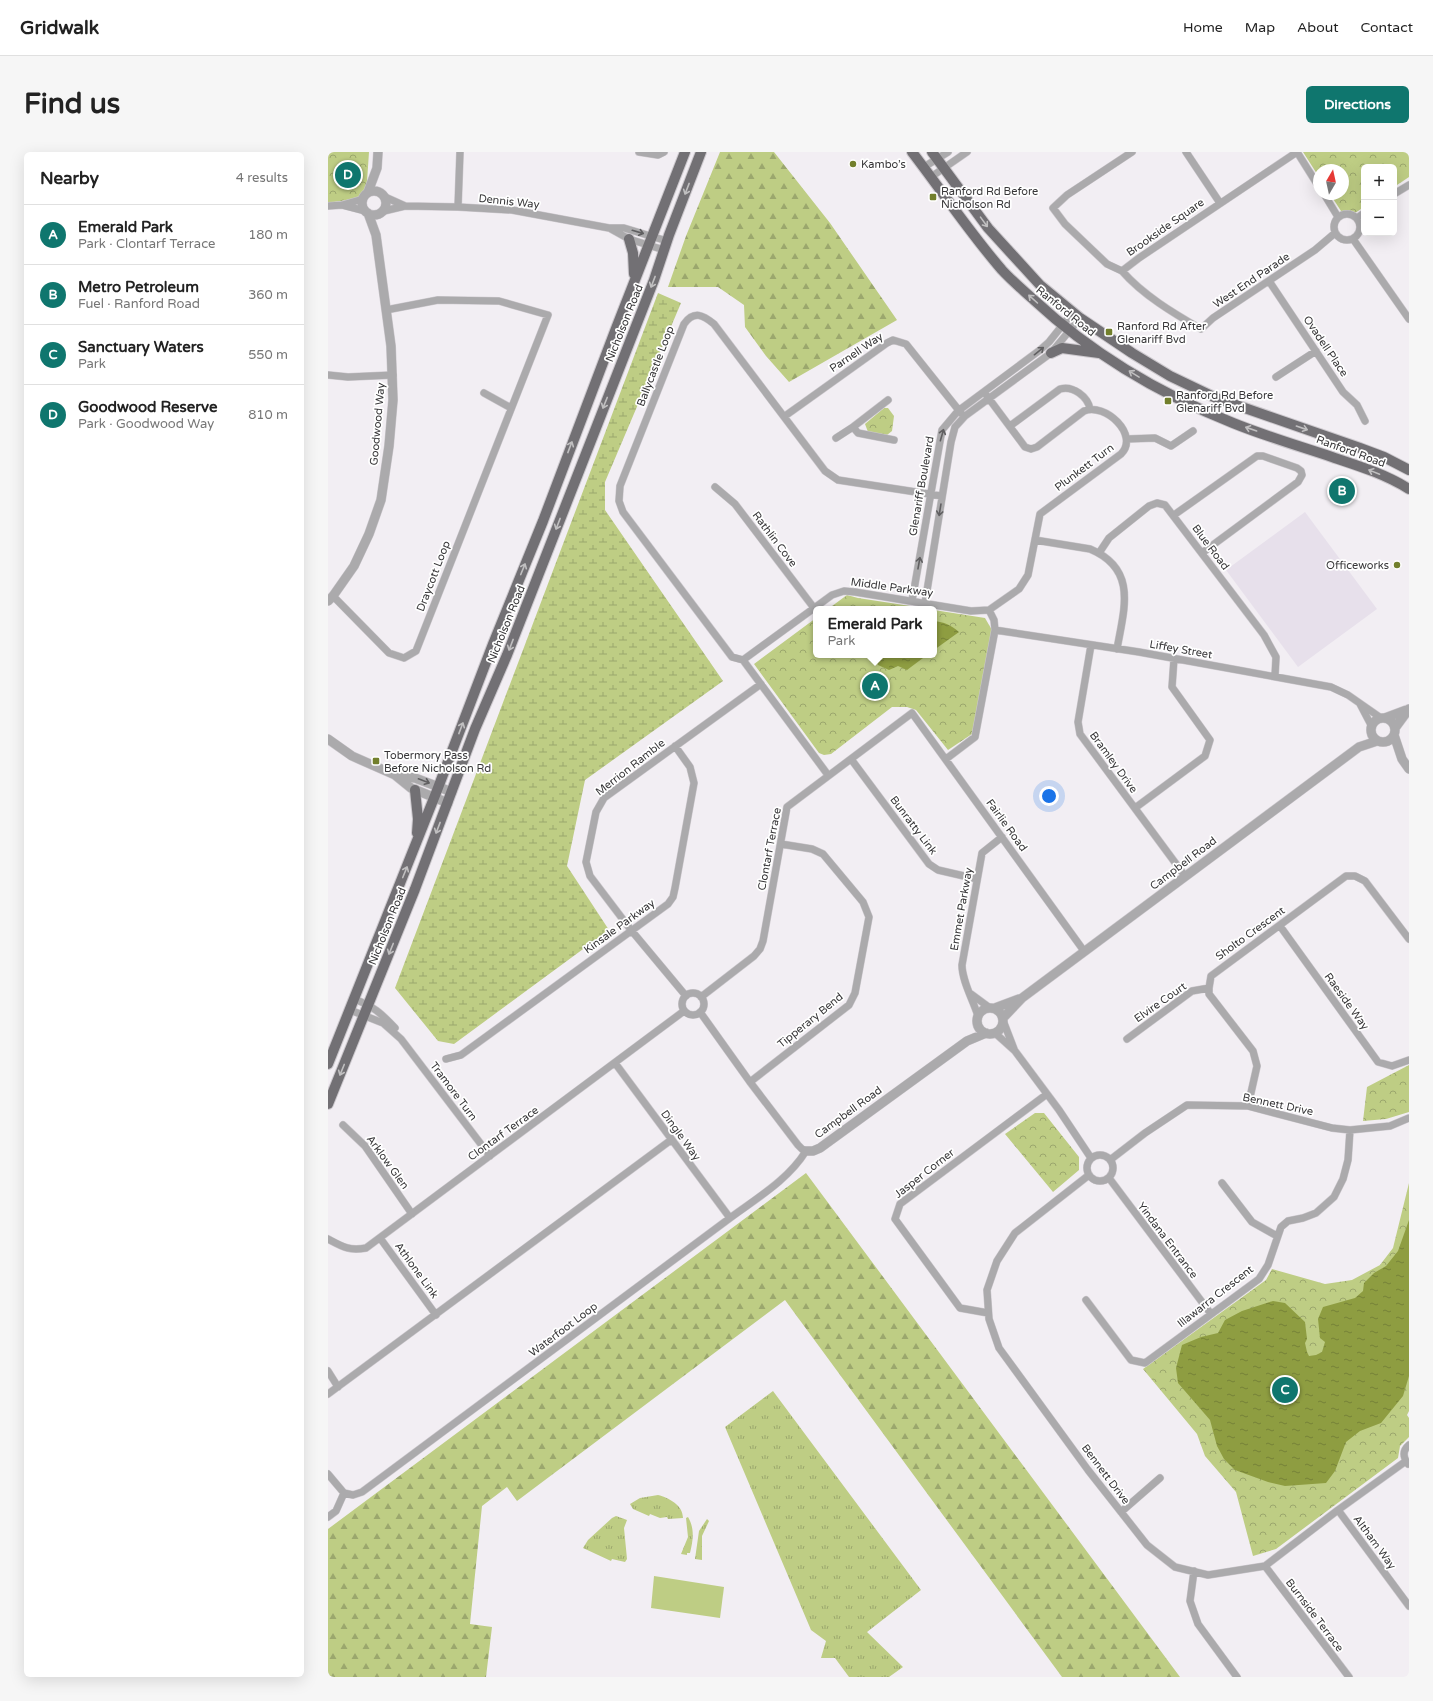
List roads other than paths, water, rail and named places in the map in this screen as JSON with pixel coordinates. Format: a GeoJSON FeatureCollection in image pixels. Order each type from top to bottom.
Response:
{"type":"FeatureCollection","features":[{"type":"Feature","properties":{"kind":"main road","name":"Nicholson Road"},"geometry":{"type":"LineString","coordinates":[[328,1064],[434,798],[493,644],[543,521],[685,152]]}},
{"type":"Feature","properties":{"kind":"main road","name":"Nicholson Road"},"geometry":{"type":"LineString","coordinates":[[328,1104],[415,889],[475,729],[507,655],[654,280],[701,152]]}},
{"type":"Feature","properties":{"kind":"main road","name":"Ranford Road"},"geometry":{"type":"LineString","coordinates":[[912,152],[973,235],[1003,271],[1050,315],[1101,353],[1149,384],[1207,411],[1246,428],[1356,465],[1390,479],[1409,489]]}},
{"type":"Feature","properties":{"kind":"main road","name":"Ranford Road"},"geometry":{"type":"LineString","coordinates":[[935,156],[988,228],[1040,285],[1076,315],[1132,354],[1170,376],[1216,398],[1360,448],[1384,457],[1409,470]]}},
{"type":"Feature","properties":{"kind":"main road"},"geometry":{"type":"LineString","coordinates":[[629,239],[633,253],[634,282]]}},
{"type":"Feature","properties":{"kind":"main road"},"geometry":{"type":"LineString","coordinates":[[1051,353],[1062,348],[1101,353]]}},
{"type":"Feature","properties":{"kind":"main road"},"geometry":{"type":"LineString","coordinates":[[415,790],[418,819],[416,843]]}},
{"type":"Feature","properties":{"kind":"street","name":"Goodwood Way"},"geometry":{"type":"LineString","coordinates":[[376,235],[382,212],[387,203],[377,168],[378,152]]}},
{"type":"Feature","properties":{"kind":"street"},"geometry":{"type":"LineString","coordinates":[[458,207],[460,152]]}},
{"type":"Feature","properties":{"kind":"street"},"geometry":{"type":"LineString","coordinates":[[639,152],[658,155],[664,152]]}},
{"type":"Feature","properties":{"kind":"street"},"geometry":{"type":"LineString","coordinates":[[924,167],[935,156],[948,152]]}},
{"type":"Feature","properties":{"kind":"street"},"geometry":{"type":"LineString","coordinates":[[931,177],[967,152]]}},
{"type":"Feature","properties":{"kind":"street","name":"Brookside Square"},"geometry":{"type":"LineString","coordinates":[[1132,152],[1067,195],[1053,208],[1065,224],[1107,264],[1122,271],[1297,152]]}},
{"type":"Feature","properties":{"kind":"street","name":"Brookside Square"},"geometry":{"type":"LineString","coordinates":[[1186,152],[1220,203]]}},
{"type":"Feature","properties":{"kind":"street"},"geometry":{"type":"LineString","coordinates":[[1297,152],[1313,177]]}},
{"type":"Feature","properties":{"kind":"street","name":"Goodwood Way"},"geometry":{"type":"LineString","coordinates":[[331,599],[354,566],[369,534],[381,500],[389,446],[393,400],[391,346],[376,235],[362,203],[377,168]]}},
{"type":"Feature","properties":{"kind":"street"},"geometry":{"type":"LineString","coordinates":[[1397,192],[1409,185]]}},
{"type":"Feature","properties":{"kind":"street"},"geometry":{"type":"LineString","coordinates":[[328,206],[342,205],[365,196],[373,190],[384,195]]}},
{"type":"Feature","properties":{"kind":"street","name":"Dennis Way"},"geometry":{"type":"LineString","coordinates":[[384,195],[405,206]]}},
{"type":"Feature","properties":{"kind":"street"},"geometry":{"type":"LineString","coordinates":[[1328,200],[1338,217]]}},
{"type":"Feature","properties":{"kind":"street"},"geometry":{"type":"LineString","coordinates":[[342,205],[374,215],[382,212]]}},
{"type":"Feature","properties":{"kind":"street","name":"Dennis Way"},"geometry":{"type":"LineString","coordinates":[[382,212],[405,206],[512,210],[609,228],[624,228],[650,241],[666,246]]}},
{"type":"Feature","properties":{"kind":"street"},"geometry":{"type":"LineString","coordinates":[[1348,214],[1357,218],[1361,225],[1359,234],[1353,239],[1341,239],[1335,233],[1334,223],[1338,217],[1348,214]]}},
{"type":"Feature","properties":{"kind":"street"},"geometry":{"type":"LineString","coordinates":[[1357,218],[1361,216]]}},
{"type":"Feature","properties":{"kind":"street","name":"Dennis Way"},"geometry":{"type":"LineString","coordinates":[[609,228],[629,239],[650,241]]}},
{"type":"Feature","properties":{"kind":"street","name":"West End Parade"},"geometry":{"type":"LineString","coordinates":[[1122,271],[1135,286],[1185,320],[1202,329],[1214,318],[1316,250],[1335,233]]}},
{"type":"Feature","properties":{"kind":"street"},"geometry":{"type":"LineString","coordinates":[[1353,239],[1409,319]]}},
{"type":"Feature","properties":{"kind":"street","name":"Ovadell Place"},"geometry":{"type":"LineString","coordinates":[[1269,281],[1344,392],[1356,405],[1365,421]]}},
{"type":"Feature","properties":{"kind":"street","name":"Draycott Loop"},"geometry":{"type":"LineString","coordinates":[[331,599],[389,653],[404,658],[416,651],[548,315],[499,301],[438,300],[386,310]]}},
{"type":"Feature","properties":{"kind":"street","name":"Ballycastle Loop"},"geometry":{"type":"LineString","coordinates":[[743,660],[732,657],[623,512],[619,501],[620,486],[684,324],[688,318],[693,315],[701,315],[714,324],[785,416],[825,471],[838,480],[942,496]]}},
{"type":"Feature","properties":{"kind":"street","name":"Glenariff Boulevard"},"geometry":{"type":"LineString","coordinates":[[925,603],[951,442],[955,427],[965,416],[1051,353],[1066,328],[1076,315]]}},
{"type":"Feature","properties":{"kind":"street","name":"Glenariff Boulevard"},"geometry":{"type":"LineString","coordinates":[[912,601],[942,430],[958,411],[1040,350],[1066,328]]}},
{"type":"Feature","properties":{"kind":"street","name":"Parnell Way"},"geometry":{"type":"LineString","coordinates":[[785,416],[882,346],[894,340],[906,344],[958,411],[965,416]]}},
{"type":"Feature","properties":{"kind":"street"},"geometry":{"type":"LineString","coordinates":[[1276,377],[1316,350]]}},
{"type":"Feature","properties":{"kind":"street"},"geometry":{"type":"LineString","coordinates":[[328,376],[348,377],[393,375]]}},
{"type":"Feature","properties":{"kind":"street"},"geometry":{"type":"LineString","coordinates":[[984,392],[1025,447],[1034,448],[1084,411],[1090,409],[1088,401],[1085,397],[1070,388],[1065,387],[1060,389],[1010,426]]}},
{"type":"Feature","properties":{"kind":"street"},"geometry":{"type":"LineString","coordinates":[[484,393],[511,408]]}},
{"type":"Feature","properties":{"kind":"street"},"geometry":{"type":"LineString","coordinates":[[836,438],[888,400]]}},
{"type":"Feature","properties":{"kind":"street","name":"Plunkett Turn"},"geometry":{"type":"LineString","coordinates":[[989,610],[1019,589],[1025,582],[1028,576],[1040,514],[1121,454],[1125,449],[1127,439],[1125,433],[1112,417],[1100,410],[1090,409]]}},
{"type":"Feature","properties":{"kind":"street"},"geometry":{"type":"LineString","coordinates":[[853,427],[858,433],[894,440]]}},
{"type":"Feature","properties":{"kind":"street"},"geometry":{"type":"LineString","coordinates":[[1127,439],[1155,438],[1171,446],[1193,431]]}},
{"type":"Feature","properties":{"kind":"street"},"geometry":{"type":"LineString","coordinates":[[1174,515],[1257,456],[1263,456],[1297,468],[1301,471],[1302,475],[1298,482],[1202,553]]}},
{"type":"Feature","properties":{"kind":"street","name":"Rathlin Cove"},"geometry":{"type":"LineString","coordinates":[[715,487],[735,504],[813,607]]}},
{"type":"Feature","properties":{"kind":"street","name":"Blue Road"},"geometry":{"type":"LineString","coordinates":[[1099,553],[1109,538],[1149,506],[1157,503],[1165,505],[1271,646],[1276,657],[1275,676]]}},
{"type":"Feature","properties":{"kind":"street"},"geometry":{"type":"LineString","coordinates":[[1035,540],[1090,549],[1099,553],[1119,572],[1125,586],[1125,602],[1117,649]]}},
{"type":"Feature","properties":{"kind":"street","name":"Middle Parkway"},"geometry":{"type":"LineString","coordinates":[[817,606],[832,595],[844,591],[971,611],[989,610]]}},
{"type":"Feature","properties":{"kind":"street","name":"Middle Parkway"},"geometry":{"type":"LineString","coordinates":[[743,660],[813,609]]}},
{"type":"Feature","properties":{"kind":"street"},"geometry":{"type":"LineString","coordinates":[[946,759],[975,737],[995,630],[994,620],[989,610]]}},
{"type":"Feature","properties":{"kind":"street","name":"Liffey Street"},"geometry":{"type":"LineString","coordinates":[[995,630],[1117,649],[1331,687],[1348,695],[1383,718]]}},
{"type":"Feature","properties":{"kind":"street","name":"Bramley Drive"},"geometry":{"type":"LineString","coordinates":[[1091,645],[1078,722],[1080,734],[1185,876]]}},
{"type":"Feature","properties":{"kind":"street"},"geometry":{"type":"LineString","coordinates":[[1134,808],[1205,756],[1210,740],[1172,687],[1174,659]]}},
{"type":"Feature","properties":{"kind":"street"},"geometry":{"type":"LineString","coordinates":[[743,660],[828,775]]}},
{"type":"Feature","properties":{"kind":"street","name":"Merrion Ramble"},"geometry":{"type":"LineString","coordinates":[[686,996],[631,930],[587,870],[586,862],[596,812],[604,798],[761,684]]}},
{"type":"Feature","properties":{"kind":"street"},"geometry":{"type":"LineString","coordinates":[[1359,702],[1371,727],[1372,737],[1402,758]]}},
{"type":"Feature","properties":{"kind":"street","name":"Campbell Road"},"geometry":{"type":"LineString","coordinates":[[806,1151],[813,1151],[820,1148],[967,1041],[999,1031],[1003,1020],[1022,998],[1359,747],[1377,720],[1409,709]]}},
{"type":"Feature","properties":{"kind":"street","name":"Campbell Road"},"geometry":{"type":"LineString","coordinates":[[1359,747],[1390,740],[1394,731],[1409,709]]}},
{"type":"Feature","properties":{"kind":"street","name":"Fairlie Road"},"geometry":{"type":"LineString","coordinates":[[912,713],[1084,951]]}},
{"type":"Feature","properties":{"kind":"street","name":"Clontarf Terrace"},"geometry":{"type":"LineString","coordinates":[[701,997],[754,956],[760,949],[763,941],[787,807],[912,713]]}},
{"type":"Feature","properties":{"kind":"street"},"geometry":{"type":"LineString","coordinates":[[1383,718],[1392,722],[1402,758],[1409,769]]}},
{"type":"Feature","properties":{"kind":"street"},"geometry":{"type":"LineString","coordinates":[[328,739],[352,756],[395,775],[415,790],[448,803]]}},
{"type":"Feature","properties":{"kind":"street","name":"Kinsale Parkway"},"geometry":{"type":"LineString","coordinates":[[446,1059],[461,1055],[668,904],[673,897],[676,888],[694,783],[690,767],[675,746]]}},
{"type":"Feature","properties":{"kind":"street","name":"Bunratty Link"},"geometry":{"type":"LineString","coordinates":[[851,759],[929,864],[938,870],[977,880]]}},
{"type":"Feature","properties":{"kind":"street"},"geometry":{"type":"LineString","coordinates":[[395,775],[415,778],[452,792]]}},
{"type":"Feature","properties":{"kind":"street","name":"Emmet Parkway"},"geometry":{"type":"LineString","coordinates":[[978,1019],[971,994],[962,976],[962,965],[982,853],[1002,837]]}},
{"type":"Feature","properties":{"kind":"street","name":"Tipperary Bend"},"geometry":{"type":"LineString","coordinates":[[750,1082],[849,1006],[855,993],[869,917],[863,902],[823,854],[812,849],[781,844]]}},
{"type":"Feature","properties":{"kind":"street","name":"Sholto Crescent"},"geometry":{"type":"LineString","coordinates":[[1208,988],[1211,976],[1346,876],[1355,876],[1365,881],[1409,939]]}},
{"type":"Feature","properties":{"kind":"street","name":"Raeside Way"},"geometry":{"type":"LineString","coordinates":[[1280,926],[1378,1062],[1392,1066],[1409,1060]]}},
{"type":"Feature","properties":{"kind":"street"},"geometry":{"type":"LineString","coordinates":[[1208,988],[1209,994],[1253,1051],[1256,1066],[1248,1106]]}},
{"type":"Feature","properties":{"kind":"street","name":"Elvire Court"},"geometry":{"type":"LineString","coordinates":[[1127,1039],[1192,991],[1208,988]]}},
{"type":"Feature","properties":{"kind":"street"},"geometry":{"type":"LineString","coordinates":[[695,994],[701,997],[703,1005],[700,1012],[692,1015],[684,1011],[682,1003],[686,996],[695,994]]}},
{"type":"Feature","properties":{"kind":"street","name":"Emmet Parkway"},"geometry":{"type":"LineString","coordinates":[[971,994],[992,1008]]}},
{"type":"Feature","properties":{"kind":"street","name":"Campbell Road"},"geometry":{"type":"LineString","coordinates":[[967,1041],[982,1011],[1022,998]]}},
{"type":"Feature","properties":{"kind":"street","name":"Tramore Turn"},"geometry":{"type":"LineString","coordinates":[[354,999],[368,1004],[380,1012],[395,1028],[401,1039],[490,1156]]}},
{"type":"Feature","properties":{"kind":"street"},"geometry":{"type":"LineString","coordinates":[[992,1008],[1002,1014],[1015,1051],[1091,1158]]}},
{"type":"Feature","properties":{"kind":"street","name":"Tramore Turn"},"geometry":{"type":"LineString","coordinates":[[350,1010],[364,1014],[383,1023],[401,1039]]}},
{"type":"Feature","properties":{"kind":"street","name":"Clontarf Terrace"},"geometry":{"type":"LineString","coordinates":[[328,1239],[354,1250],[366,1248],[684,1011]]}},
{"type":"Feature","properties":{"kind":"street"},"geometry":{"type":"LineString","coordinates":[[700,1012],[750,1082],[798,1145],[806,1151]]}},
{"type":"Feature","properties":{"kind":"street"},"geometry":{"type":"LineString","coordinates":[[978,1019],[981,1030],[990,1033],[1015,1051]]}},
{"type":"Feature","properties":{"kind":"street","name":"Dingle Way"},"geometry":{"type":"LineString","coordinates":[[616,1063],[671,1140],[730,1218]]}},
{"type":"Feature","properties":{"kind":"street","name":"Jasper Corner"},"geometry":{"type":"LineString","coordinates":[[988,1313],[960,1308],[894,1219],[900,1204],[1046,1094]]}},
{"type":"Feature","properties":{"kind":"street","name":"Bennett Drive"},"geometry":{"type":"LineString","coordinates":[[1110,1160],[1145,1133],[1187,1105],[1248,1106],[1332,1128],[1350,1130],[1390,1126],[1409,1118]]}},
{"type":"Feature","properties":{"kind":"street","name":"Arklow Glen"},"geometry":{"type":"LineString","coordinates":[[343,1125],[365,1146],[412,1214]]}},
{"type":"Feature","properties":{"kind":"street","name":"Illawarra Crescent"},"geometry":{"type":"LineString","coordinates":[[1086,1300],[1131,1360],[1146,1363],[1259,1279],[1268,1265],[1281,1227],[1288,1221],[1303,1218],[1316,1213],[1334,1197],[1343,1179],[1348,1160],[1350,1130]]}},
{"type":"Feature","properties":{"kind":"street"},"geometry":{"type":"LineString","coordinates":[[328,1394],[671,1140]]}},
{"type":"Feature","properties":{"kind":"street","name":"Waterfoot Loop"},"geometry":{"type":"LineString","coordinates":[[344,1493],[353,1495],[362,1492],[789,1174],[798,1164],[806,1151]]}},
{"type":"Feature","properties":{"kind":"street"},"geometry":{"type":"LineString","coordinates":[[1104,1155],[1110,1160],[1113,1171],[1108,1178],[1104,1180],[1096,1180],[1089,1175],[1087,1166],[1091,1158],[1104,1155]]}},
{"type":"Feature","properties":{"kind":"street","name":"Bennett Drive"},"geometry":{"type":"LineString","coordinates":[[1089,1175],[1014,1233],[997,1261],[987,1290],[988,1313],[999,1348],[1147,1545],[1175,1567],[1208,1575],[1265,1566],[1338,1510],[1408,1463],[1404,1452],[1409,1445]]}},
{"type":"Feature","properties":{"kind":"street","name":"Yindana Entrance"},"geometry":{"type":"LineString","coordinates":[[1108,1178],[1211,1314]]}},
{"type":"Feature","properties":{"kind":"street"},"geometry":{"type":"LineString","coordinates":[[1222,1183],[1252,1222],[1277,1236]]}},
{"type":"Feature","properties":{"kind":"street","name":"Athlone Link"},"geometry":{"type":"LineString","coordinates":[[380,1238],[436,1314]]}},
{"type":"Feature","properties":{"kind":"street"},"geometry":{"type":"LineString","coordinates":[[328,1371],[338,1387]]}},
{"type":"Feature","properties":{"kind":"street"},"geometry":{"type":"LineString","coordinates":[[328,1474],[344,1493],[336,1511],[328,1517]]}},
{"type":"Feature","properties":{"kind":"street"},"geometry":{"type":"LineString","coordinates":[[1121,1512],[1160,1478]]}},
{"type":"Feature","properties":{"kind":"street","name":"Altham Way"},"geometry":{"type":"LineString","coordinates":[[1338,1510],[1409,1606]]}},
{"type":"Feature","properties":{"kind":"street","name":"Burnside Terrace"},"geometry":{"type":"LineString","coordinates":[[1265,1566],[1349,1677]]}},
{"type":"Feature","properties":{"kind":"street"},"geometry":{"type":"LineString","coordinates":[[1194,1571],[1190,1601],[1198,1624],[1237,1677]]}},
{"type":"Feature","properties":{"kind":"water"},"geometry":{"type":"Polygon","coordinates":[[[937,621],[947,624],[959,632],[937,648],[937,621]]]}},
{"type":"Feature","properties":{"kind":"water"},"geometry":{"type":"Polygon","coordinates":[[[875,658],[923,658],[907,670],[898,666],[889,670],[878,665],[875,658]]]}},
{"type":"Feature","properties":{"kind":"water"},"geometry":{"type":"Polygon","coordinates":[[[1409,1220],[1409,1376],[1403,1396],[1381,1423],[1360,1431],[1346,1442],[1335,1471],[1326,1483],[1285,1486],[1268,1482],[1235,1470],[1224,1459],[1217,1446],[1210,1420],[1178,1383],[1176,1368],[1182,1345],[1201,1337],[1218,1333],[1225,1320],[1242,1311],[1273,1301],[1285,1303],[1305,1322],[1307,1339],[1305,1343],[1309,1356],[1322,1352],[1325,1342],[1320,1338],[1318,1319],[1323,1307],[1355,1298],[1363,1291],[1364,1283],[1374,1273],[1386,1266],[1398,1251],[1409,1220]]]}},
{"type":"Feature","properties":{"kind":"place","name":"Kambo’s"},"geometry":{"type":"Point","coordinates":[853,164]}},
{"type":"Feature","properties":{"kind":"place","name":"Goodwood Reserve"},"geometry":{"type":"Point","coordinates":[348,175]}},
{"type":"Feature","properties":{"kind":"place","name":"Ranford Rd Before Nicholson Rd"},"geometry":{"type":"Point","coordinates":[933,197]}},
{"type":"Feature","properties":{"kind":"place","name":"Ranford Rd After Glenariff Bvd"},"geometry":{"type":"Point","coordinates":[1109,332]}},
{"type":"Feature","properties":{"kind":"place","name":"Ranford Rd Before Glenariff Bvd"},"geometry":{"type":"Point","coordinates":[1168,401]}},
{"type":"Feature","properties":{"kind":"place","name":"Metro Petroleum"},"geometry":{"type":"Point","coordinates":[1342,491]}},
{"type":"Feature","properties":{"kind":"place","name":"Officeworks"},"geometry":{"type":"Point","coordinates":[1397,565]}},
{"type":"Feature","properties":{"kind":"place","name":"Emerald Park"},"geometry":{"type":"Point","coordinates":[875,686]}},
{"type":"Feature","properties":{"kind":"place","name":"Tobermory Pass Before Nicholson Rd"},"geometry":{"type":"Point","coordinates":[376,761]}},
{"type":"Feature","properties":{"kind":"place","name":"Sanctuary Waters"},"geometry":{"type":"Point","coordinates":[1285,1390]}}]}
